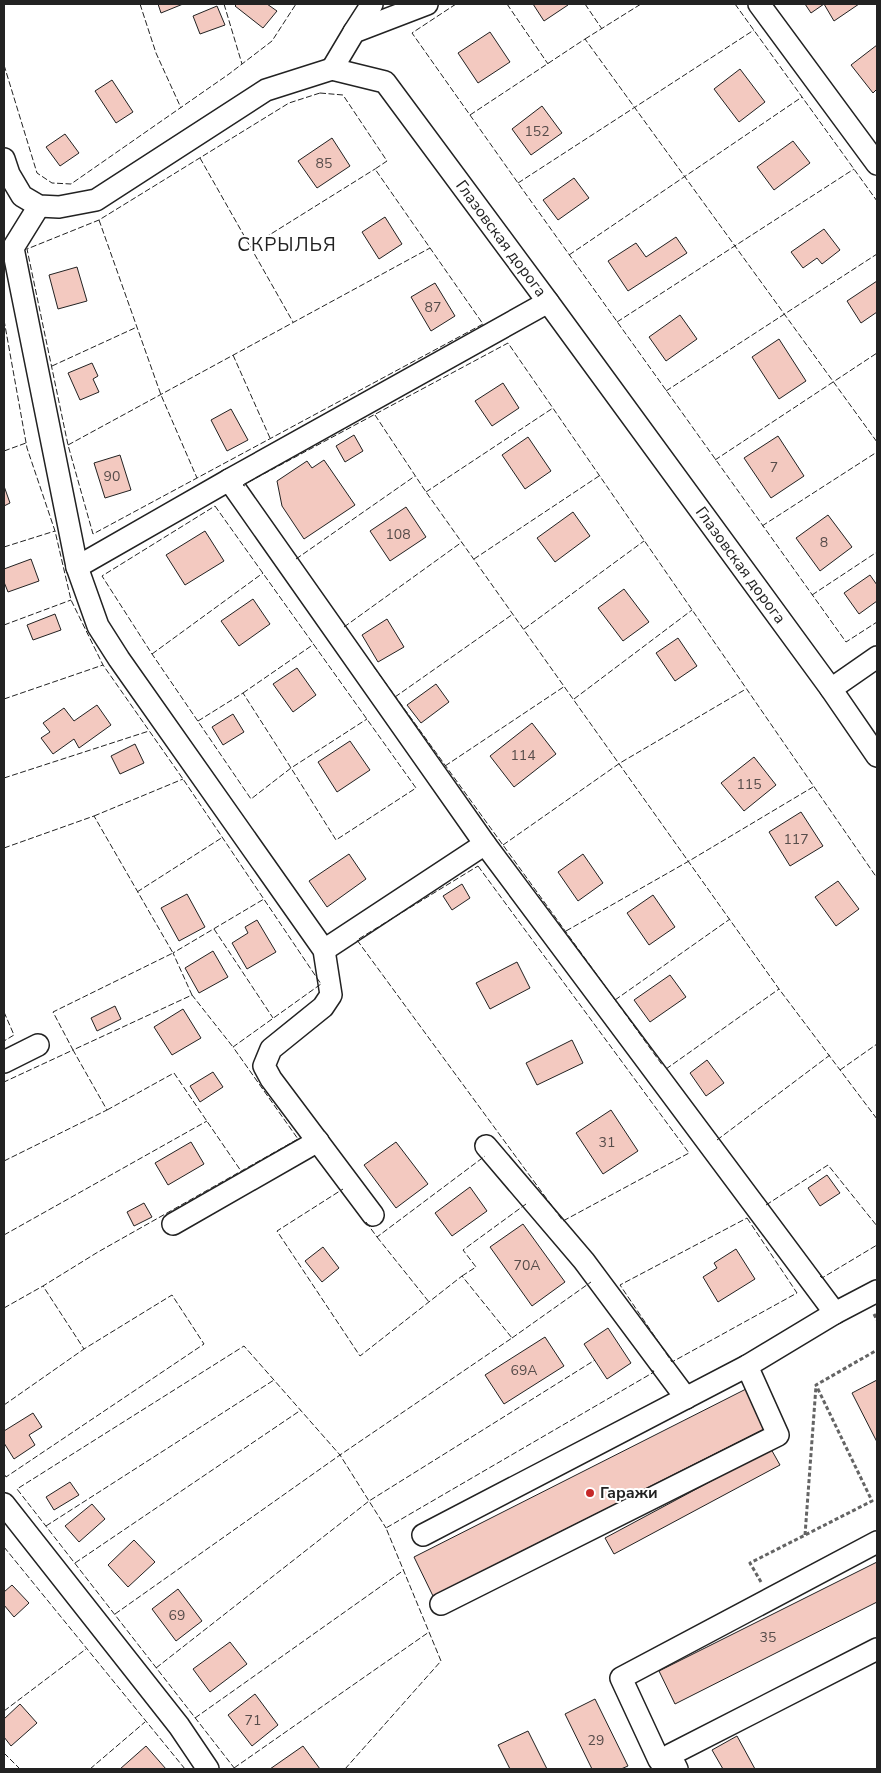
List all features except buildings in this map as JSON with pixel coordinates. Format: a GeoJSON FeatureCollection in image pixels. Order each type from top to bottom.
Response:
{"type":"FeatureCollection","features":[{"type":"Feature","properties":{"kind":"street"},"geometry":{"type":"LineString","coordinates":[[4,159],[9,174],[22,196],[39,206],[59,207],[96,200],[266,90],[332,69],[372,4]]}},
{"type":"Feature","properties":{"kind":"street"},"geometry":{"type":"LineString","coordinates":[[354,32],[426,4]]}},
{"type":"Feature","properties":{"kind":"street"},"geometry":{"type":"LineString","coordinates":[[760,4],[877,164]]}},
{"type":"Feature","properties":{"kind":"street","name":"Глазовская дорога"},"geometry":{"type":"LineString","coordinates":[[332,69],[385,82],[831,689],[877,756]]}},
{"type":"Feature","properties":{"kind":"street"},"geometry":{"type":"LineString","coordinates":[[39,206],[8,250],[77,566],[98,626],[119,659],[324,950],[330,995],[323,1007],[271,1049],[264,1066],[271,1079],[373,1215]]}},
{"type":"Feature","properties":{"kind":"street"},"geometry":{"type":"LineString","coordinates":[[77,566],[548,302]]}},
{"type":"Feature","properties":{"kind":"street"},"geometry":{"type":"LineString","coordinates":[[229,480],[485,844],[835,1313]]}},
{"type":"Feature","properties":{"kind":"street"},"geometry":{"type":"LineString","coordinates":[[831,689],[877,657]]}},
{"type":"Feature","properties":{"kind":"street"},"geometry":{"type":"LineString","coordinates":[[324,950],[485,844]]}},
{"type":"Feature","properties":{"kind":"street"},"geometry":{"type":"LineString","coordinates":[[4,1062],[38,1045]]}},
{"type":"Feature","properties":{"kind":"street"},"geometry":{"type":"LineString","coordinates":[[173,1224],[318,1141]]}},
{"type":"Feature","properties":{"kind":"street"},"geometry":{"type":"LineString","coordinates":[[486,1146],[584,1262],[686,1398]]}},
{"type":"Feature","properties":{"kind":"street"},"geometry":{"type":"LineString","coordinates":[[423,1535],[747,1366],[835,1313],[877,1291]]}},
{"type":"Feature","properties":{"kind":"street"},"geometry":{"type":"LineString","coordinates":[[441,1604],[778,1435],[747,1366]]}},
{"type":"Feature","properties":{"kind":"street"},"geometry":{"type":"LineString","coordinates":[[4,1504],[179,1726],[208,1769]]}},
{"type":"Feature","properties":{"kind":"street"},"geometry":{"type":"LineString","coordinates":[[877,1542],[621,1678],[662,1763],[877,1649]]}},
{"type":"Feature","properties":{"kind":"path"},"geometry":{"type":"LineString","coordinates":[[816,1385],[877,1350]]}},
{"type":"Feature","properties":{"kind":"path"},"geometry":{"type":"LineString","coordinates":[[770,1599],[750,1563],[872,1501],[816,1385]]}},
{"type":"Feature","properties":{"kind":"path"},"geometry":{"type":"LineString","coordinates":[[805,1535],[816,1385]]}},
{"type":"Feature","properties":{"kind":"fence"},"geometry":{"type":"LineString","coordinates":[[140,4],[156,53],[181,108]]}},
{"type":"Feature","properties":{"kind":"fence"},"geometry":{"type":"LineString","coordinates":[[224,4],[242,64]]}},
{"type":"Feature","properties":{"kind":"fence"},"geometry":{"type":"LineString","coordinates":[[4,65],[37,173],[52,183],[71,184],[229,74],[272,41],[296,4]]}},
{"type":"Feature","properties":{"kind":"fence"},"geometry":{"type":"LineString","coordinates":[[456,4],[412,33],[846,642],[877,622]]}},
{"type":"Feature","properties":{"kind":"fence"},"geometry":{"type":"LineString","coordinates":[[507,4],[548,64]]}},
{"type":"Feature","properties":{"kind":"fence"},"geometry":{"type":"LineString","coordinates":[[585,4],[602,29]]}},
{"type":"Feature","properties":{"kind":"fence"},"geometry":{"type":"LineString","coordinates":[[585,39],[641,4]]}},
{"type":"Feature","properties":{"kind":"fence"},"geometry":{"type":"LineString","coordinates":[[735,4],[877,201]]}},
{"type":"Feature","properties":{"kind":"fence"},"geometry":{"type":"LineString","coordinates":[[518,183],[754,30]]}},
{"type":"Feature","properties":{"kind":"fence"},"geometry":{"type":"LineString","coordinates":[[470,115],[585,39],[877,442]]}},
{"type":"Feature","properties":{"kind":"fence"},"geometry":{"type":"LineString","coordinates":[[320,93],[343,95],[387,161],[375,169],[483,324],[93,534],[68,445],[27,249],[99,220],[289,103],[320,93]]}},
{"type":"Feature","properties":{"kind":"fence"},"geometry":{"type":"LineString","coordinates":[[569,255],[802,97]]}},
{"type":"Feature","properties":{"kind":"fence"},"geometry":{"type":"LineString","coordinates":[[200,158],[293,322]]}},
{"type":"Feature","properties":{"kind":"fence"},"geometry":{"type":"LineString","coordinates":[[250,247],[375,169]]}},
{"type":"Feature","properties":{"kind":"fence"},"geometry":{"type":"LineString","coordinates":[[617,322],[854,169]]}},
{"type":"Feature","properties":{"kind":"fence"},"geometry":{"type":"LineString","coordinates":[[99,220],[161,395],[197,478]]}},
{"type":"Feature","properties":{"kind":"fence"},"geometry":{"type":"LineString","coordinates":[[68,445],[430,248]]}},
{"type":"Feature","properties":{"kind":"fence"},"geometry":{"type":"LineString","coordinates":[[666,391],[877,254]]}},
{"type":"Feature","properties":{"kind":"fence"},"geometry":{"type":"LineString","coordinates":[[4,320],[27,448],[55,531],[71,600],[103,665],[183,779],[321,984],[233,1047],[298,1139],[98,1252],[43,1286],[84,1349],[172,1295],[204,1344],[6,1477],[4,1473]]}},
{"type":"Feature","properties":{"kind":"fence"},"geometry":{"type":"LineString","coordinates":[[52,366],[137,327]]}},
{"type":"Feature","properties":{"kind":"fence"},"geometry":{"type":"LineString","coordinates":[[245,486],[243,485],[508,343],[877,878]]}},
{"type":"Feature","properties":{"kind":"fence"},"geometry":{"type":"LineString","coordinates":[[715,460],[877,353]]}},
{"type":"Feature","properties":{"kind":"fence"},"geometry":{"type":"LineString","coordinates":[[233,355],[270,438]]}},
{"type":"Feature","properties":{"kind":"fence"},"geometry":{"type":"LineString","coordinates":[[426,492],[553,408]]}},
{"type":"Feature","properties":{"kind":"fence"},"geometry":{"type":"LineString","coordinates":[[375,415],[426,492],[779,989],[877,1119]]}},
{"type":"Feature","properties":{"kind":"fence"},"geometry":{"type":"LineString","coordinates":[[4,451],[26,443]]}},
{"type":"Feature","properties":{"kind":"fence"},"geometry":{"type":"LineString","coordinates":[[762,526],[877,452]]}},
{"type":"Feature","properties":{"kind":"fence"},"geometry":{"type":"LineString","coordinates":[[296,559],[415,476]]}},
{"type":"Feature","properties":{"kind":"fence"},"geometry":{"type":"LineString","coordinates":[[474,559],[599,476]]}},
{"type":"Feature","properties":{"kind":"fence"},"geometry":{"type":"LineString","coordinates":[[215,506],[416,788],[336,840],[291,768],[251,799],[152,654],[102,576],[215,506]]}},
{"type":"Feature","properties":{"kind":"fence"},"geometry":{"type":"LineString","coordinates":[[4,547],[55,531]]}},
{"type":"Feature","properties":{"kind":"fence"},"geometry":{"type":"LineString","coordinates":[[524,629],[644,541]]}},
{"type":"Feature","properties":{"kind":"fence"},"geometry":{"type":"LineString","coordinates":[[344,627],[462,542]]}},
{"type":"Feature","properties":{"kind":"fence"},"geometry":{"type":"LineString","coordinates":[[812,595],[877,552]]}},
{"type":"Feature","properties":{"kind":"fence"},"geometry":{"type":"LineString","coordinates":[[152,654],[263,573]]}},
{"type":"Feature","properties":{"kind":"fence"},"geometry":{"type":"LineString","coordinates":[[4,625],[71,600]]}},
{"type":"Feature","properties":{"kind":"fence"},"geometry":{"type":"LineString","coordinates":[[574,699],[692,610]]}},
{"type":"Feature","properties":{"kind":"fence"},"geometry":{"type":"LineString","coordinates":[[395,697],[513,614]]}},
{"type":"Feature","properties":{"kind":"fence"},"geometry":{"type":"LineString","coordinates":[[243,693],[314,644]]}},
{"type":"Feature","properties":{"kind":"fence"},"geometry":{"type":"LineString","coordinates":[[4,699],[103,665]]}},
{"type":"Feature","properties":{"kind":"fence"},"geometry":{"type":"LineString","coordinates":[[374,667],[663,1066]]}},
{"type":"Feature","properties":{"kind":"fence"},"geometry":{"type":"LineString","coordinates":[[445,766],[565,686]]}},
{"type":"Feature","properties":{"kind":"fence"},"geometry":{"type":"LineString","coordinates":[[503,845],[620,763],[746,689]]}},
{"type":"Feature","properties":{"kind":"fence"},"geometry":{"type":"LineString","coordinates":[[198,721],[243,693],[291,768],[367,719]]}},
{"type":"Feature","properties":{"kind":"fence"},"geometry":{"type":"LineString","coordinates":[[4,778],[149,731]]}},
{"type":"Feature","properties":{"kind":"fence"},"geometry":{"type":"LineString","coordinates":[[94,816],[183,779]]}},
{"type":"Feature","properties":{"kind":"fence"},"geometry":{"type":"LineString","coordinates":[[566,931],[813,787]]}},
{"type":"Feature","properties":{"kind":"fence"},"geometry":{"type":"LineString","coordinates":[[4,848],[94,816],[173,953],[53,1012],[73,1050],[4,1082]]}},
{"type":"Feature","properties":{"kind":"fence"},"geometry":{"type":"LineString","coordinates":[[137,892],[223,837]]}},
{"type":"Feature","properties":{"kind":"fence"},"geometry":{"type":"LineString","coordinates":[[478,866],[689,1153],[563,1221],[357,940],[478,866]]}},
{"type":"Feature","properties":{"kind":"fence"},"geometry":{"type":"LineString","coordinates":[[192,995],[173,953],[264,899]]}},
{"type":"Feature","properties":{"kind":"fence"},"geometry":{"type":"LineString","coordinates":[[615,1000],[730,919]]}},
{"type":"Feature","properties":{"kind":"fence"},"geometry":{"type":"LineString","coordinates":[[214,929],[273,1018]]}},
{"type":"Feature","properties":{"kind":"fence"},"geometry":{"type":"LineString","coordinates":[[666,1069],[779,989]]}},
{"type":"Feature","properties":{"kind":"fence"},"geometry":{"type":"LineString","coordinates":[[4,1161],[107,1110],[73,1050],[192,995],[233,1047]]}},
{"type":"Feature","properties":{"kind":"fence"},"geometry":{"type":"LineString","coordinates":[[4,1012],[14,1035],[4,1041]]}},
{"type":"Feature","properties":{"kind":"fence"},"geometry":{"type":"LineString","coordinates":[[840,1070],[877,1044]]}},
{"type":"Feature","properties":{"kind":"fence"},"geometry":{"type":"LineString","coordinates":[[717,1140],[830,1055]]}},
{"type":"Feature","properties":{"kind":"fence"},"geometry":{"type":"LineString","coordinates":[[107,1110],[174,1073],[241,1171]]}},
{"type":"Feature","properties":{"kind":"fence"},"geometry":{"type":"LineString","coordinates":[[4,1235],[207,1121]]}},
{"type":"Feature","properties":{"kind":"fence"},"geometry":{"type":"LineString","coordinates":[[366,1222],[377,1237],[485,1156]]}},
{"type":"Feature","properties":{"kind":"fence"},"geometry":{"type":"LineString","coordinates":[[766,1205],[828,1165],[877,1226]]}},
{"type":"Feature","properties":{"kind":"fence"},"geometry":{"type":"LineString","coordinates":[[235,1769],[17,1489],[244,1346],[340,1455],[512,1338],[462,1276],[360,1356],[277,1231],[343,1189]]}},
{"type":"Feature","properties":{"kind":"fence"},"geometry":{"type":"LineString","coordinates":[[462,1276],[476,1267],[463,1250],[526,1204]]}},
{"type":"Feature","properties":{"kind":"fence"},"geometry":{"type":"LineString","coordinates":[[747,1218],[797,1293],[672,1362],[620,1285],[747,1218]]}},
{"type":"Feature","properties":{"kind":"fence"},"geometry":{"type":"LineString","coordinates":[[377,1237],[429,1302]]}},
{"type":"Feature","properties":{"kind":"fence"},"geometry":{"type":"LineString","coordinates":[[820,1276],[822,1278],[877,1245]]}},
{"type":"Feature","properties":{"kind":"fence"},"geometry":{"type":"LineString","coordinates":[[512,1338],[591,1282]]}},
{"type":"Feature","properties":{"kind":"fence"},"geometry":{"type":"LineString","coordinates":[[4,1308],[43,1286]]}},
{"type":"Feature","properties":{"kind":"fence"},"geometry":{"type":"LineString","coordinates":[[4,1405],[84,1349]]}},
{"type":"Feature","properties":{"kind":"fence"},"geometry":{"type":"LineString","coordinates":[[156,1668],[369,1501],[595,1360]]}},
{"type":"Feature","properties":{"kind":"fence"},"geometry":{"type":"LineString","coordinates":[[345,1769],[441,1661],[386,1528],[654,1372],[651,1368]]}},
{"type":"Feature","properties":{"kind":"fence"},"geometry":{"type":"LineString","coordinates":[[46,1526],[274,1380]]}},
{"type":"Feature","properties":{"kind":"fence"},"geometry":{"type":"LineString","coordinates":[[75,1563],[301,1410]]}},
{"type":"Feature","properties":{"kind":"fence"},"geometry":{"type":"LineString","coordinates":[[115,1614],[340,1455],[386,1528]]}},
{"type":"Feature","properties":{"kind":"fence"},"geometry":{"type":"LineString","coordinates":[[4,1547],[185,1769]]}},
{"type":"Feature","properties":{"kind":"fence"},"geometry":{"type":"LineString","coordinates":[[195,1718],[404,1570]]}},
{"type":"Feature","properties":{"kind":"fence"},"geometry":{"type":"LineString","coordinates":[[234,1768],[429,1632]]}},
{"type":"Feature","properties":{"kind":"fence"},"geometry":{"type":"LineString","coordinates":[[4,1711],[86,1649]]}},
{"type":"Feature","properties":{"kind":"fence"},"geometry":{"type":"LineString","coordinates":[[90,1769],[145,1722]]}},
{"type":"Feature","properties":{"kind":"fence"},"geometry":{"type":"LineString","coordinates":[[4,1753],[20,1769]]}},
{"type":"Feature","properties":{"kind":"place","name":"Гаражи"},"geometry":{"type":"Point","coordinates":[590,1493]}},
{"type":"Feature","properties":{"kind":"district","name":"СКРЫЛЬЯ"},"geometry":{"type":"Point","coordinates":[287,245]}}]}
